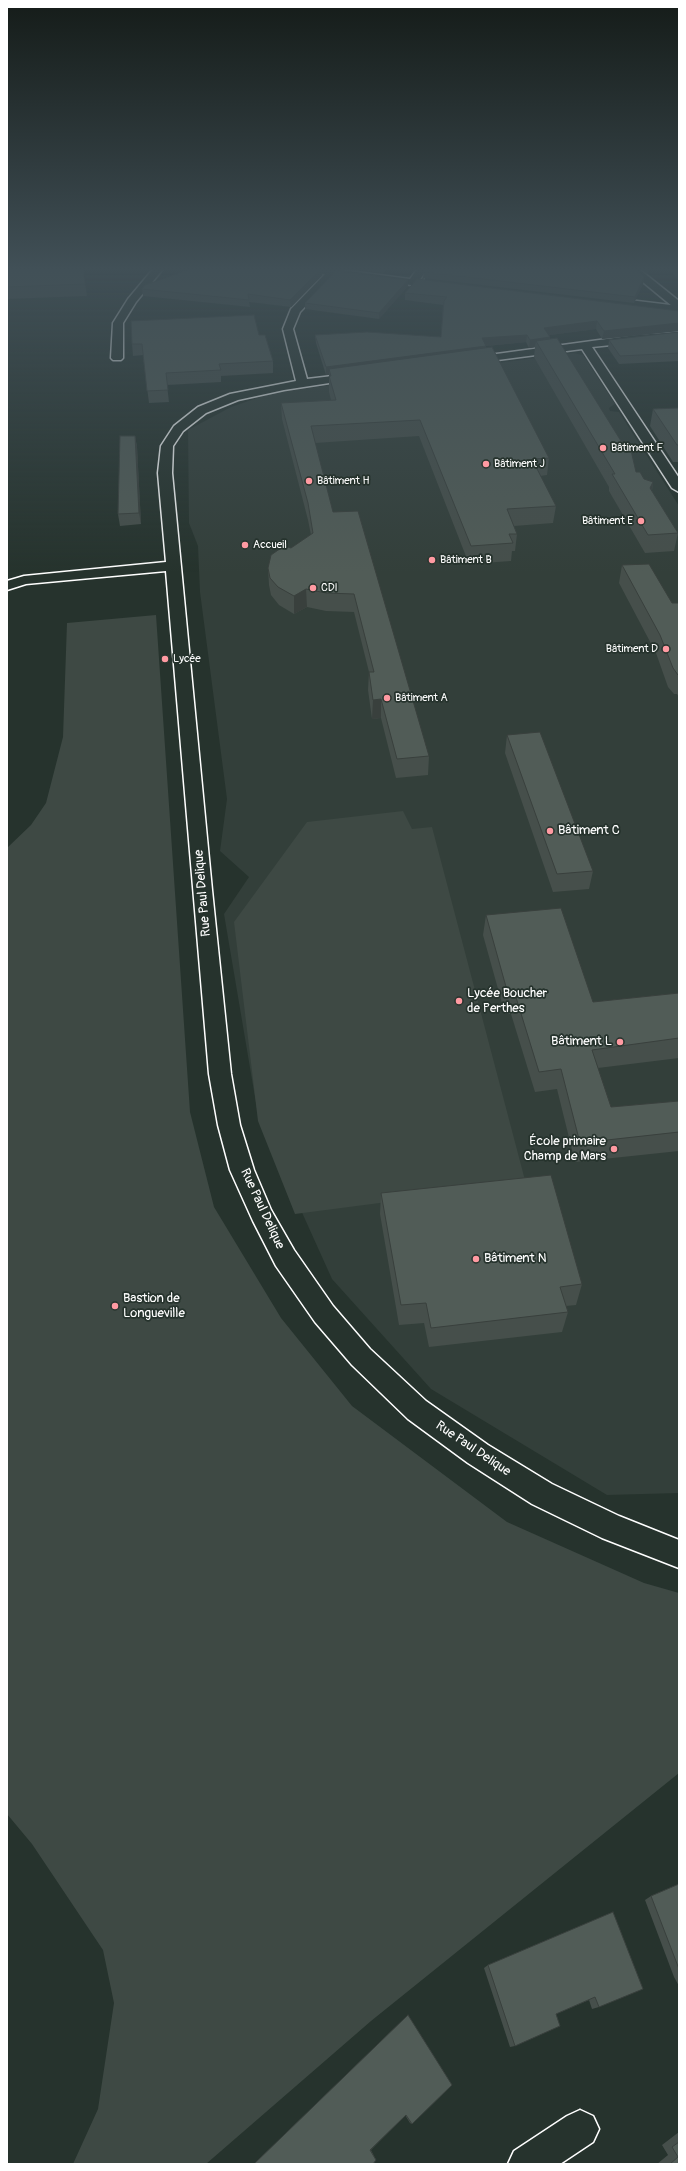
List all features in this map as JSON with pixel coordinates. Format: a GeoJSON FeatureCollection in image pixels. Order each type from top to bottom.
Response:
{"type":"FeatureCollection","features":[{"type":"Feature","properties":{"kind":"street"},"geometry":{"type":"LineString","coordinates":[[299,370],[302,383]]}},
{"type":"Feature","properties":{"kind":"street"},"geometry":{"type":"LineString","coordinates":[[602,370],[679,488]]}},
{"type":"Feature","properties":{"kind":"street","name":"Rue Paul Delique"},"geometry":{"type":"LineString","coordinates":[[372,374],[302,383],[234,397],[202,410],[178,429],[168,446],[165,473],[202,890],[220,1074],[229,1125],[240,1163],[261,1214],[285,1258],[324,1314],[361,1356],[417,1410],[478,1454],[542,1494],[612,1528],[679,1554]]}},
{"type":"Feature","properties":{"kind":"street"},"geometry":{"type":"LineString","coordinates":[[7,586],[24,580],[173,566]]}},
{"type":"Feature","properties":{"kind":"street"},"geometry":{"type":"LineString","coordinates":[[7,577],[24,580]]}},
{"type":"Feature","properties":{"kind":"street"},"geometry":{"type":"LineString","coordinates":[[527,2164],[580,2129]]}},
{"type":"Feature","properties":{"kind":"shaded area","name":"Lycée Boucher de Perthes"},"geometry":{"type":"Polygon","coordinates":[[[443,370],[593,370],[615,404],[609,408],[610,411],[619,412],[679,506],[679,1493],[607,1495],[431,1389],[332,1279],[258,1115],[224,914],[249,877],[220,851],[227,799],[200,592],[198,546],[189,523],[188,430],[231,407],[272,393],[443,370]]]}},
{"type":"Feature","properties":{"kind":"shaded area"},"geometry":{"type":"Polygon","coordinates":[[[156,615],[190,1112],[214,1207],[281,1318],[352,1406],[507,1522],[644,1583],[679,1593],[679,1773],[371,2021],[206,2164],[73,2164],[98,2109],[114,2003],[103,1950],[32,1844],[7,1814],[7,848],[31,825],[46,803],[63,737],[67,623],[156,615]]]}},
{"type":"Feature","properties":{"kind":"shaded area"},"geometry":{"type":"Polygon","coordinates":[[[403,811],[412,829],[432,827],[526,1184],[295,1214],[258,1121],[234,922],[307,822],[403,811]]]}},
{"type":"Feature","properties":{"kind":"building"},"geometry":{"type":"Polygon","coordinates":[[[145,370],[215,370],[166,373],[168,390],[147,391],[145,370]]]}},
{"type":"Feature","properties":{"kind":"building"},"geometry":{"type":"Polygon","coordinates":[[[329,370],[504,370],[549,458],[532,459],[556,506],[507,509],[517,534],[509,534],[513,543],[471,546],[420,420],[311,426],[333,512],[358,511],[429,756],[397,759],[381,699],[373,700],[369,672],[374,672],[354,594],[326,593],[306,589],[294,596],[278,587],[270,578],[268,568],[271,555],[284,546],[291,548],[313,533],[308,503],[281,403],[336,400],[329,376],[331,376],[329,370]]]}},
{"type":"Feature","properties":{"kind":"building"},"geometry":{"type":"Polygon","coordinates":[[[553,370],[577,370],[621,441],[630,446],[636,472],[640,472],[644,479],[653,482],[650,488],[678,533],[648,535],[612,474],[615,474],[553,370]]]}},
{"type":"Feature","properties":{"kind":"building"},"geometry":{"type":"Polygon","coordinates":[[[679,408],[679,445],[677,445],[653,409],[679,408]]]}},
{"type":"Feature","properties":{"kind":"building"},"geometry":{"type":"Polygon","coordinates":[[[120,436],[135,436],[139,513],[118,514],[120,436]]]}},
{"type":"Feature","properties":{"kind":"building"},"geometry":{"type":"Polygon","coordinates":[[[649,564],[672,603],[679,604],[679,675],[673,668],[660,635],[622,565],[649,564]]]}},
{"type":"Feature","properties":{"kind":"building","name":"Bâtiment C"},"geometry":{"type":"Polygon","coordinates":[[[540,732],[593,871],[557,874],[507,735],[540,732]]]}},
{"type":"Feature","properties":{"kind":"building"},"geometry":{"type":"Polygon","coordinates":[[[561,908],[593,1002],[679,993],[679,1038],[592,1050],[611,1107],[679,1101],[679,1132],[580,1143],[561,1069],[539,1072],[515,994],[508,994],[486,915],[561,908]]]}},
{"type":"Feature","properties":{"kind":"building","name":"Bâtiment N"},"geometry":{"type":"Polygon","coordinates":[[[551,1175],[582,1284],[560,1287],[568,1312],[431,1328],[426,1303],[401,1305],[381,1193],[551,1175]]]}},
{"type":"Feature","properties":{"kind":"building"},"geometry":{"type":"Polygon","coordinates":[[[679,1884],[679,1969],[651,1896],[679,1884]]]}},
{"type":"Feature","properties":{"kind":"building"},"geometry":{"type":"Polygon","coordinates":[[[613,1912],[643,1989],[599,2007],[595,1997],[556,2014],[560,2026],[515,2046],[488,1965],[613,1912]]]}},
{"type":"Feature","properties":{"kind":"building"},"geometry":{"type":"Polygon","coordinates":[[[408,2015],[452,2085],[412,2124],[406,2115],[370,2150],[376,2160],[373,2164],[254,2164],[408,2015]]]}},
{"type":"Feature","properties":{"kind":"building"},"geometry":{"type":"Polygon","coordinates":[[[679,2142],[679,2164],[670,2164],[678,2157],[672,2147],[679,2142]]]}},
{"type":"Feature","properties":{"kind":"place","name":"Bâtiment F"},"geometry":{"type":"Point","coordinates":[603,448]}},
{"type":"Feature","properties":{"kind":"place","name":"Bâtiment J"},"geometry":{"type":"Point","coordinates":[486,464]}},
{"type":"Feature","properties":{"kind":"place","name":"Bâtiment H"},"geometry":{"type":"Point","coordinates":[309,481]}},
{"type":"Feature","properties":{"kind":"place","name":"Bâtiment E"},"geometry":{"type":"Point","coordinates":[641,521]}},
{"type":"Feature","properties":{"kind":"place","name":"Accueil"},"geometry":{"type":"Point","coordinates":[245,545]}},
{"type":"Feature","properties":{"kind":"place","name":"Bâtiment B"},"geometry":{"type":"Point","coordinates":[432,560]}},
{"type":"Feature","properties":{"kind":"place","name":"CDI"},"geometry":{"type":"Point","coordinates":[313,588]}},
{"type":"Feature","properties":{"kind":"place","name":"Bâtiment D"},"geometry":{"type":"Point","coordinates":[666,649]}},
{"type":"Feature","properties":{"kind":"place","name":"Lycée"},"geometry":{"type":"Point","coordinates":[165,659]}},
{"type":"Feature","properties":{"kind":"place","name":"Bâtiment A"},"geometry":{"type":"Point","coordinates":[387,698]}},
{"type":"Feature","properties":{"kind":"place","name":"Bâtiment C"},"geometry":{"type":"Point","coordinates":[550,831]}},
{"type":"Feature","properties":{"kind":"place","name":"Lycée Boucher de Perthes"},"geometry":{"type":"Point","coordinates":[459,1001]}},
{"type":"Feature","properties":{"kind":"place","name":"Bâtiment L"},"geometry":{"type":"Point","coordinates":[620,1042]}},
{"type":"Feature","properties":{"kind":"place","name":"École primaire Champ de Mars"},"geometry":{"type":"Point","coordinates":[614,1149]}},
{"type":"Feature","properties":{"kind":"place","name":"Bâtiment N"},"geometry":{"type":"Point","coordinates":[476,1259]}},
{"type":"Feature","properties":{"kind":"place","name":"Bastion de Longueville"},"geometry":{"type":"Point","coordinates":[115,1306]}}]}
